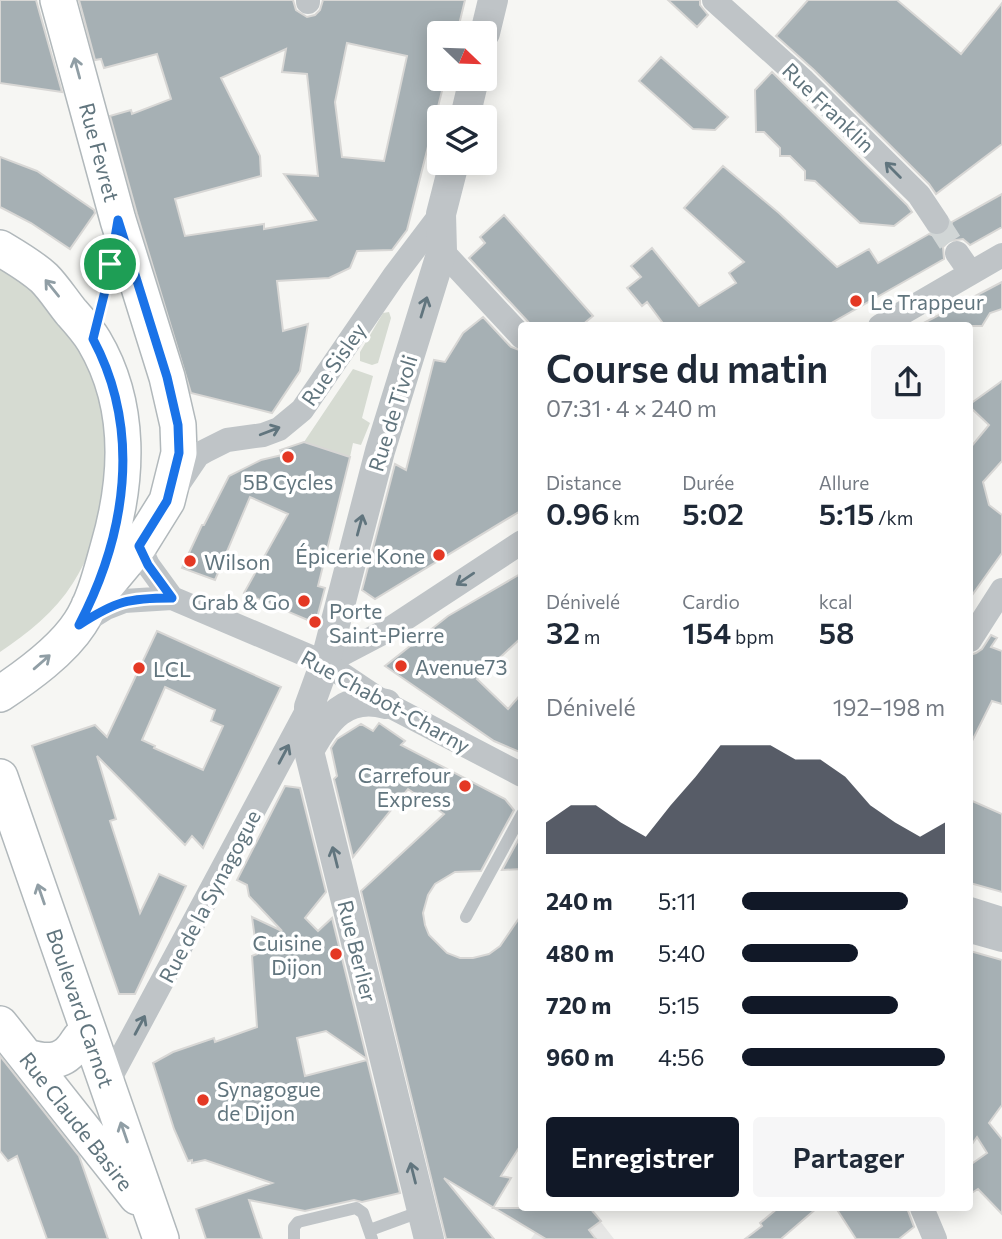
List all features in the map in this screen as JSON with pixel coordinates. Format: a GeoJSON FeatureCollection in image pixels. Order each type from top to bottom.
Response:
{"type":"FeatureCollection","features":[{"type":"Feature","properties":{"kind":"main road","name":"Rue Fevret"},"geometry":{"type":"LineString","coordinates":[[0,694],[48,657],[139,546],[167,501],[179,453],[178,425],[167,377],[118,220],[58,0]]}},
{"type":"Feature","properties":{"kind":"main road"},"geometry":{"type":"LineString","coordinates":[[0,248],[44,278],[93,339],[115,393],[122,424],[124,457],[120,507],[84,616]]}},
{"type":"Feature","properties":{"kind":"main road","name":"Boulevard Carnot"},"geometry":{"type":"LineString","coordinates":[[0,777],[158,1229]]}},
{"type":"Feature","properties":{"kind":"main road","name":"Rue Claude Basire"},"geometry":{"type":"LineString","coordinates":[[0,1024],[158,1229]]}},
{"type":"Feature","properties":{"kind":"main road"},"geometry":{"type":"LineString","coordinates":[[27,1057],[42,1062],[54,1061],[65,1056],[80,1035],[88,1032]]}},
{"type":"Feature","properties":{"kind":"street"},"geometry":{"type":"LineString","coordinates":[[488,21],[493,0]]}},
{"type":"Feature","properties":{"kind":"street","name":"Rue Franklin"},"geometry":{"type":"LineString","coordinates":[[714,0],[804,81],[919,195],[937,222]]}},
{"type":"Feature","properties":{"kind":"street","name":"Rue de Tivoli"},"geometry":{"type":"LineString","coordinates":[[325,663],[380,451],[442,251],[441,214],[451,175]]}},
{"type":"Feature","properties":{"kind":"street","name":"Rue Sisley"},"geometry":{"type":"LineString","coordinates":[[167,501],[198,455],[227,440],[263,435],[279,429],[302,410],[394,276],[441,214]]}},
{"type":"Feature","properties":{"kind":"street"},"geometry":{"type":"LineString","coordinates":[[442,251],[518,333]]}},
{"type":"Feature","properties":{"kind":"street"},"geometry":{"type":"LineString","coordinates":[[957,253],[971,273]]}},
{"type":"Feature","properties":{"kind":"street"},"geometry":{"type":"LineString","coordinates":[[887,322],[1002,255]]}},
{"type":"Feature","properties":{"kind":"street"},"geometry":{"type":"LineString","coordinates":[[120,507],[148,565],[172,598]]}},
{"type":"Feature","properties":{"kind":"street"},"geometry":{"type":"LineString","coordinates":[[325,663],[388,630],[518,545]]}},
{"type":"Feature","properties":{"kind":"street"},"geometry":{"type":"LineString","coordinates":[[973,635],[1002,590]]}},
{"type":"Feature","properties":{"kind":"street","name":"Rue Chabot-Charny"},"geometry":{"type":"LineString","coordinates":[[84,616],[124,601],[172,598],[325,663],[386,704],[518,773]]}},
{"type":"Feature","properties":{"kind":"street","name":"Rue Berlier"},"geometry":{"type":"LineString","coordinates":[[325,663],[309,707],[309,751],[425,1225]]}},
{"type":"Feature","properties":{"kind":"street"},"geometry":{"type":"LineString","coordinates":[[309,751],[319,731],[345,707],[371,700],[386,704]]}},
{"type":"Feature","properties":{"kind":"street","name":"Rue de la Synagogue"},"geometry":{"type":"LineString","coordinates":[[107,1084],[309,707]]}},
{"type":"Feature","properties":{"kind":"street"},"geometry":{"type":"LineString","coordinates":[[973,910],[1002,919]]}},
{"type":"Feature","properties":{"kind":"street"},"geometry":{"type":"LineString","coordinates":[[973,932],[1002,940]]}},
{"type":"Feature","properties":{"kind":"street"},"geometry":{"type":"LineString","coordinates":[[923,1211],[935,1239]]}},
{"type":"Feature","properties":{"kind":"lane"},"geometry":{"type":"LineString","coordinates":[[93,339],[108,279],[118,220]]}},
{"type":"Feature","properties":{"kind":"lane"},"geometry":{"type":"LineString","coordinates":[[466,917],[518,821]]}},
{"type":"Feature","properties":{"kind":"lane"},"geometry":{"type":"LineString","coordinates":[[294,1239],[294,1227],[298,1223],[356,1208],[363,1213],[371,1235],[425,1225]]}},
{"type":"Feature","properties":{"kind":"shaded area"},"geometry":{"type":"Polygon","coordinates":[[[0,264],[37,293],[67,328],[89,366],[103,408],[109,452],[106,496],[94,540],[73,583],[40,621],[0,652],[0,264]]]}},
{"type":"Feature","properties":{"kind":"shaded area"},"geometry":{"type":"Polygon","coordinates":[[[389,312],[391,318],[378,363],[372,365],[360,361],[360,352],[383,313],[389,312]]]}},
{"type":"Feature","properties":{"kind":"shaded area"},"geometry":{"type":"Polygon","coordinates":[[[353,369],[373,376],[362,418],[370,423],[361,445],[353,443],[350,457],[304,442],[353,369]]]}},
{"type":"Feature","properties":{"kind":"shaded area"},"geometry":{"type":"Polygon","coordinates":[[[566,1211],[592,1211],[614,1239],[531,1239],[535,1233],[543,1231],[566,1211]]]}},
{"type":"Feature","properties":{"kind":"building"},"geometry":{"type":"Polygon","coordinates":[[[0,0],[36,0],[62,92],[0,83],[0,0]]]}},
{"type":"Feature","properties":{"kind":"building"},"geometry":{"type":"Polygon","coordinates":[[[79,0],[293,0],[296,10],[307,17],[320,10],[323,0],[465,0],[460,21],[427,21],[427,91],[442,91],[438,105],[427,105],[427,151],[407,230],[392,250],[357,251],[350,268],[329,278],[277,281],[283,331],[308,324],[300,371],[272,413],[191,393],[110,116],[131,110],[132,114],[171,99],[157,54],[104,68],[101,59],[95,60],[79,0]],[[347,43],[335,102],[342,157],[384,161],[407,56],[347,43]],[[286,49],[221,78],[260,156],[261,176],[175,199],[185,236],[264,224],[264,229],[316,220],[284,174],[318,176],[307,74],[282,72],[286,49]]]}},
{"type":"Feature","properties":{"kind":"building"},"geometry":{"type":"Polygon","coordinates":[[[668,0],[700,0],[700,5],[708,15],[697,27],[668,0]]]}},
{"type":"Feature","properties":{"kind":"building"},"geometry":{"type":"Polygon","coordinates":[[[808,0],[897,0],[961,54],[1002,3],[1002,144],[936,194],[814,70],[776,36],[808,0]]]}},
{"type":"Feature","properties":{"kind":"building"},"geometry":{"type":"Polygon","coordinates":[[[661,57],[728,117],[715,130],[693,129],[639,81],[661,57]]]}},
{"type":"Feature","properties":{"kind":"building"},"geometry":{"type":"Polygon","coordinates":[[[772,72],[912,212],[894,226],[860,223],[815,181],[805,180],[805,171],[790,156],[780,156],[780,148],[764,132],[756,132],[755,90],[772,72]]]}},
{"type":"Feature","properties":{"kind":"building"},"geometry":{"type":"Polygon","coordinates":[[[0,157],[37,171],[94,210],[95,213],[70,249],[31,223],[0,207],[0,157]]]}},
{"type":"Feature","properties":{"kind":"building"},"geometry":{"type":"Polygon","coordinates":[[[723,166],[837,267],[869,249],[878,263],[929,234],[937,237],[945,235],[952,222],[1002,194],[1002,227],[970,245],[963,239],[949,241],[943,247],[944,259],[833,322],[662,322],[647,302],[642,306],[627,288],[641,277],[631,266],[652,248],[699,306],[736,283],[729,273],[744,262],[684,208],[723,166]]]}},
{"type":"Feature","properties":{"kind":"building"},"geometry":{"type":"Polygon","coordinates":[[[504,215],[593,316],[586,322],[528,322],[469,258],[485,243],[480,237],[504,215]]]}},
{"type":"Feature","properties":{"kind":"building"},"geometry":{"type":"Polygon","coordinates":[[[1002,282],[1002,309],[990,313],[982,326],[973,326],[973,322],[926,322],[1002,282]]]}},
{"type":"Feature","properties":{"kind":"building"},"geometry":{"type":"Polygon","coordinates":[[[483,317],[511,347],[518,350],[518,512],[375,599],[362,590],[395,464],[406,470],[434,360],[445,362],[463,333],[483,317]]]}},
{"type":"Feature","properties":{"kind":"building"},"geometry":{"type":"Polygon","coordinates":[[[1002,381],[1002,461],[983,482],[989,505],[1002,515],[1002,553],[973,594],[973,444],[989,425],[973,410],[973,402],[1002,381]]]}},
{"type":"Feature","properties":{"kind":"building"},"geometry":{"type":"Polygon","coordinates":[[[304,442],[350,457],[318,586],[325,588],[317,618],[312,615],[310,621],[244,593],[288,514],[250,497],[215,580],[182,568],[229,476],[261,460],[282,455],[280,450],[304,442]]]}},
{"type":"Feature","properties":{"kind":"building"},"geometry":{"type":"Polygon","coordinates":[[[518,575],[518,641],[477,679],[508,709],[518,698],[518,751],[494,741],[385,666],[448,616],[518,575]]]}},
{"type":"Feature","properties":{"kind":"building"},"geometry":{"type":"Polygon","coordinates":[[[157,631],[281,687],[203,848],[192,836],[185,845],[97,756],[116,819],[110,821],[140,913],[159,874],[186,886],[135,994],[119,994],[32,746],[95,725],[107,737],[157,631]],[[165,687],[142,740],[203,770],[223,726],[211,721],[215,710],[165,687]]]}},
{"type":"Feature","properties":{"kind":"building"},"geometry":{"type":"Polygon","coordinates":[[[991,635],[997,638],[991,647],[1002,651],[1002,704],[992,701],[973,739],[973,654],[982,649],[991,635]]]}},
{"type":"Feature","properties":{"kind":"building"},"geometry":{"type":"Polygon","coordinates":[[[379,723],[405,741],[401,745],[505,799],[514,810],[481,871],[455,872],[435,884],[428,895],[423,913],[429,935],[447,953],[460,958],[489,954],[500,946],[518,920],[518,1149],[501,1176],[511,1178],[493,1207],[444,1178],[494,1239],[446,1239],[361,891],[444,814],[408,789],[353,857],[334,779],[337,776],[331,748],[337,739],[361,724],[373,731],[379,723]]]}},
{"type":"Feature","properties":{"kind":"building"},"geometry":{"type":"Polygon","coordinates":[[[285,786],[300,788],[326,892],[305,918],[318,931],[332,918],[367,1059],[326,1031],[297,1038],[305,1076],[367,1060],[400,1193],[305,1211],[249,1200],[262,1239],[206,1239],[196,1209],[272,1183],[205,1160],[192,1163],[192,1160],[188,1161],[174,1129],[153,1063],[173,1052],[214,1038],[215,1042],[257,1027],[252,956],[257,954],[252,917],[282,931],[249,896],[247,885],[237,880],[285,786]]]}},
{"type":"Feature","properties":{"kind":"building"},"geometry":{"type":"Polygon","coordinates":[[[973,801],[1002,814],[1002,892],[973,884],[973,801]]]}},
{"type":"Feature","properties":{"kind":"building"},"geometry":{"type":"Polygon","coordinates":[[[518,840],[518,869],[502,870],[518,840]]]}},
{"type":"Feature","properties":{"kind":"building"},"geometry":{"type":"Polygon","coordinates":[[[973,952],[1002,960],[1002,1105],[989,1123],[1002,1139],[1002,1214],[978,1189],[973,1192],[973,1163],[987,1153],[977,1137],[973,1143],[973,952]]]}},
{"type":"Feature","properties":{"kind":"building"},"geometry":{"type":"Polygon","coordinates":[[[0,1056],[79,1156],[108,1239],[47,1239],[17,1156],[8,1161],[0,1151],[0,1056]]]}},
{"type":"Feature","properties":{"kind":"building"},"geometry":{"type":"Polygon","coordinates":[[[494,1208],[518,1208],[518,1211],[593,1211],[601,1221],[589,1230],[596,1239],[546,1239],[494,1208]]]}},
{"type":"Feature","properties":{"kind":"building"},"geometry":{"type":"Polygon","coordinates":[[[774,1211],[814,1211],[781,1239],[745,1239],[762,1226],[760,1223],[774,1211]]]}},
{"type":"Feature","properties":{"kind":"building"},"geometry":{"type":"Polygon","coordinates":[[[838,1211],[908,1211],[914,1227],[899,1239],[856,1239],[838,1211]]]}},
{"type":"Feature","properties":{"kind":"tunnel"},"geometry":{"type":"LineString","coordinates":[[937,222],[957,253]]}},
{"type":"Feature","properties":{"kind":"place","name":"Le Trappeur"},"geometry":{"type":"Point","coordinates":[856,301]}},
{"type":"Feature","properties":{"kind":"place","name":"5B Cycles"},"geometry":{"type":"Point","coordinates":[288,457]}},
{"type":"Feature","properties":{"kind":"place","name":"Épicerie Kone"},"geometry":{"type":"Point","coordinates":[439,555]}},
{"type":"Feature","properties":{"kind":"place","name":"Wilson"},"geometry":{"type":"Point","coordinates":[190,561]}},
{"type":"Feature","properties":{"kind":"place","name":"Grab & Go"},"geometry":{"type":"Point","coordinates":[304,601]}},
{"type":"Feature","properties":{"kind":"place","name":"Porte Saint-Pierre"},"geometry":{"type":"Point","coordinates":[315,622]}},
{"type":"Feature","properties":{"kind":"place","name":"Avenue73"},"geometry":{"type":"Point","coordinates":[401,666]}},
{"type":"Feature","properties":{"kind":"place","name":"LCL"},"geometry":{"type":"Point","coordinates":[139,668]}},
{"type":"Feature","properties":{"kind":"place","name":"Carrefour Express"},"geometry":{"type":"Point","coordinates":[465,786]}},
{"type":"Feature","properties":{"kind":"place","name":"Cuisine Dijon"},"geometry":{"type":"Point","coordinates":[336,954]}},
{"type":"Feature","properties":{"kind":"place","name":"Synagogue de Dijon"},"geometry":{"type":"Point","coordinates":[203,1100]}},
{"type":"Feature","properties":{"kind":"route"},"geometry":{"type":"LineString","coordinates":[[118,220],[144,298],[178,425],[179,453],[167,501],[139,546],[148,565],[172,598],[124,601],[106,608],[79,625],[89,606],[104,563],[120,507],[124,457],[122,424],[115,393],[93,339],[110,264],[118,220]]}}]}
